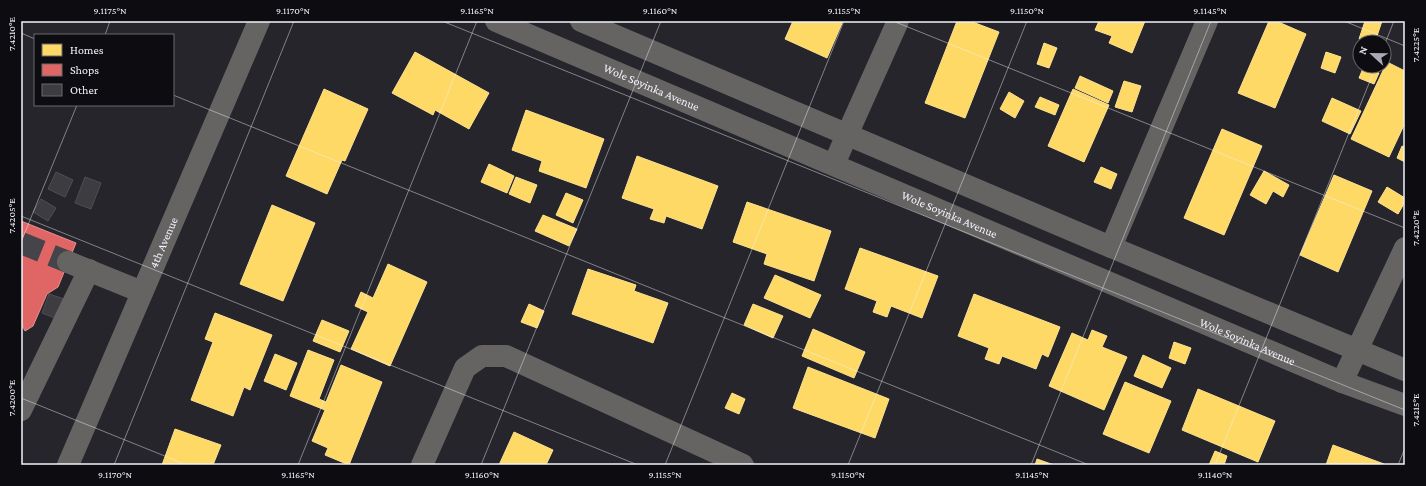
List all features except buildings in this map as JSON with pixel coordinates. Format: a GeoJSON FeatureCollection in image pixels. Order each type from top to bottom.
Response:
{"type":"FeatureCollection","features":[{"type":"Feature","properties":{"kind":"street","name":"4th Avenue"},"geometry":{"type":"LineString","coordinates":[[68,465],[259,21]]}},
{"type":"Feature","properties":{"kind":"street","name":"Wole Soyinka Avenue"},"geometry":{"type":"LineString","coordinates":[[496,21],[577,54],[1342,382],[1405,406]]}},
{"type":"Feature","properties":{"kind":"street"},"geometry":{"type":"LineString","coordinates":[[834,164],[898,21]]}},
{"type":"Feature","properties":{"kind":"street"},"geometry":{"type":"LineString","coordinates":[[1111,247],[1207,21]]}},
{"type":"Feature","properties":{"kind":"street"},"geometry":{"type":"LineString","coordinates":[[577,54],[587,22],[1111,247],[1405,370]]}},
{"type":"Feature","properties":{"kind":"street"},"geometry":{"type":"LineString","coordinates":[[1342,382],[1405,248]]}},
{"type":"Feature","properties":{"kind":"street"},"geometry":{"type":"LineString","coordinates":[[68,262],[142,292]]}},
{"type":"Feature","properties":{"kind":"street"},"geometry":{"type":"LineString","coordinates":[[21,410],[89,270]]}},
{"type":"Feature","properties":{"kind":"street"},"geometry":{"type":"LineString","coordinates":[[422,465],[465,368],[482,356],[506,356],[743,465]]}},
{"type":"Feature","properties":{"kind":"tunnel"},"geometry":{"type":"LineString","coordinates":[[21,243],[68,262]]}}]}
